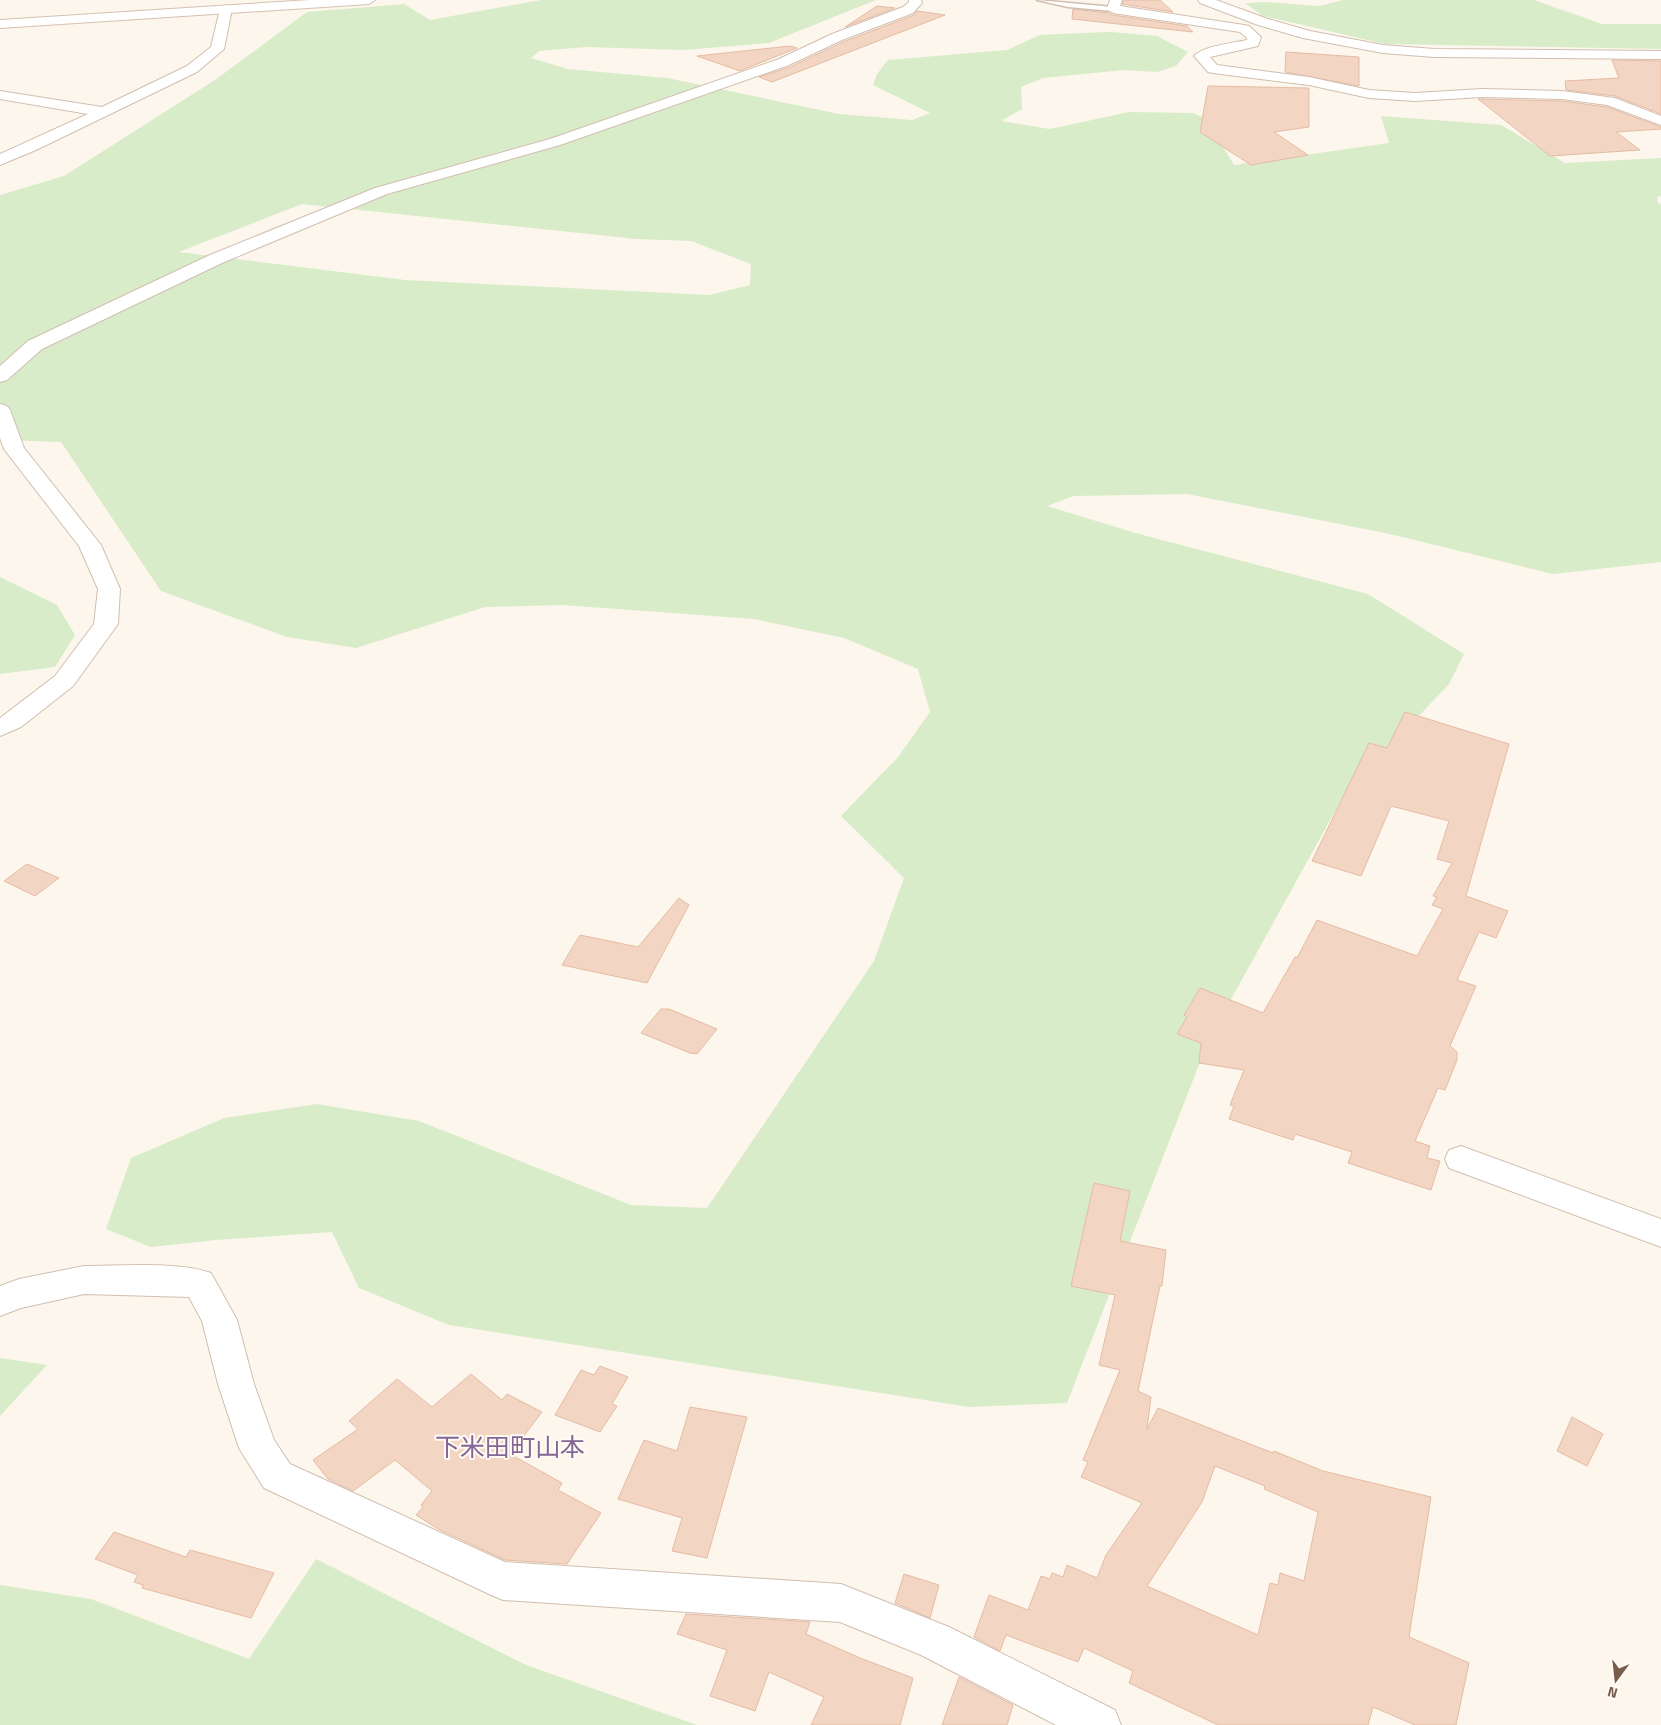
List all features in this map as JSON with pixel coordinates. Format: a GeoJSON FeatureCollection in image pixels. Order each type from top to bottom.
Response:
{"type":"FeatureCollection","features":[{"type":"Feature","properties":{"kind":"street"},"geometry":{"type":"LineString","coordinates":[[0,24],[369,0]]}},
{"type":"Feature","properties":{"kind":"street"},"geometry":{"type":"LineString","coordinates":[[0,376],[35,345],[216,259],[381,191],[555,142],[784,62],[837,37],[908,10],[916,3],[915,0]]}},
{"type":"Feature","properties":{"kind":"street"},"geometry":{"type":"LineString","coordinates":[[1204,0],[1263,22],[1308,35],[1383,49],[1434,53],[1661,55]]}},
{"type":"Feature","properties":{"kind":"street"},"geometry":{"type":"LineString","coordinates":[[1115,5],[1225,25],[1244,30],[1254,37],[1253,43],[1218,50],[1201,56],[1213,69],[1309,81],[1369,94],[1415,97],[1482,93],[1585,97],[1610,102],[1661,121]]}},
{"type":"Feature","properties":{"kind":"street"},"geometry":{"type":"LineString","coordinates":[[0,160],[192,70],[217,49],[226,9]]}},
{"type":"Feature","properties":{"kind":"street"},"geometry":{"type":"LineString","coordinates":[[1592,53],[1600,63],[1612,69]]}},
{"type":"Feature","properties":{"kind":"street"},"geometry":{"type":"LineString","coordinates":[[0,95],[104,112]]}},
{"type":"Feature","properties":{"kind":"street"},"geometry":{"type":"LineString","coordinates":[[0,410],[14,450],[90,545],[109,589],[106,624],[64,681],[12,722],[0,728]]}},
{"type":"Feature","properties":{"kind":"street"},"geometry":{"type":"LineString","coordinates":[[1461,1159],[1661,1233]]}},
{"type":"Feature","properties":{"kind":"street"},"geometry":{"type":"LineString","coordinates":[[0,1301],[19,1294],[84,1280],[145,1280],[199,1283],[219,1320],[236,1384],[258,1448],[277,1476],[503,1581],[841,1603],[935,1641],[1100,1725]]}},
{"type":"Feature","properties":{"kind":"lane"},"geometry":{"type":"LineString","coordinates":[[1040,0],[1068,5],[1115,5]]}},
{"type":"Feature","properties":{"kind":"green space"},"geometry":{"type":"Polygon","coordinates":[[[541,0],[876,0],[769,43],[683,50],[586,47],[539,51],[531,58],[568,69],[667,78],[839,114],[912,120],[930,113],[873,85],[877,74],[888,60],[1007,50],[1040,35],[1110,32],[1157,36],[1188,52],[1176,66],[1157,72],[1124,70],[1043,78],[1021,87],[1022,109],[1001,121],[1050,129],[1129,112],[1193,113],[1223,127],[1216,135],[1234,165],[1389,143],[1381,116],[1501,125],[1565,163],[1661,158],[1661,196],[1657,197],[1658,203],[1661,204],[1661,562],[1553,574],[1390,534],[1187,494],[1074,496],[1047,506],[1139,534],[1368,594],[1464,654],[1449,684],[1344,795],[1209,1039],[1067,1403],[969,1407],[449,1325],[359,1288],[332,1232],[216,1240],[151,1247],[106,1229],[131,1158],[224,1118],[317,1104],[419,1121],[631,1205],[707,1208],[874,961],[904,878],[841,816],[898,757],[930,712],[918,669],[844,638],[754,619],[563,605],[485,607],[356,648],[287,637],[161,591],[61,442],[0,440],[0,195],[64,176],[215,80],[307,12],[404,4],[430,20],[541,0]],[[302,204],[179,252],[405,280],[709,295],[750,285],[751,264],[691,241],[637,239],[302,204]]]}},
{"type":"Feature","properties":{"kind":"green space"},"geometry":{"type":"Polygon","coordinates":[[[1343,0],[1534,0],[1602,24],[1661,24],[1661,49],[1385,44],[1263,16],[1245,3],[1268,2],[1319,6],[1343,0]]]}},
{"type":"Feature","properties":{"kind":"green space"},"geometry":{"type":"Polygon","coordinates":[[[0,577],[57,605],[75,635],[55,667],[0,674],[0,577]]]}},
{"type":"Feature","properties":{"kind":"green space"},"geometry":{"type":"Polygon","coordinates":[[[0,1358],[47,1365],[0,1416],[0,1358]]]}},
{"type":"Feature","properties":{"kind":"green space"},"geometry":{"type":"Polygon","coordinates":[[[316,1559],[526,1665],[697,1725],[0,1725],[0,1585],[91,1599],[249,1659],[316,1559]]]}},
{"type":"Feature","properties":{"kind":"building"},"geometry":{"type":"Polygon","coordinates":[[[1124,0],[1160,0],[1173,12],[1122,4],[1124,0]]]}},
{"type":"Feature","properties":{"kind":"building"},"geometry":{"type":"Polygon","coordinates":[[[877,6],[895,8],[845,27],[877,6]]]}},
{"type":"Feature","properties":{"kind":"building"},"geometry":{"type":"Polygon","coordinates":[[[1073,9],[1187,26],[1193,32],[1072,19],[1073,9]]]}},
{"type":"Feature","properties":{"kind":"building"},"geometry":{"type":"Polygon","coordinates":[[[917,11],[945,15],[772,82],[759,77],[790,67],[843,42],[914,15],[917,11]]]}},
{"type":"Feature","properties":{"kind":"building"},"geometry":{"type":"Polygon","coordinates":[[[790,46],[797,48],[740,71],[697,56],[790,46]]]}},
{"type":"Feature","properties":{"kind":"building"},"geometry":{"type":"Polygon","coordinates":[[[1286,52],[1359,57],[1359,86],[1285,72],[1286,52]]]}},
{"type":"Feature","properties":{"kind":"building"},"geometry":{"type":"Polygon","coordinates":[[[1612,60],[1661,61],[1661,114],[1615,96],[1566,90],[1565,81],[1619,78],[1612,60]]]}},
{"type":"Feature","properties":{"kind":"building"},"geometry":{"type":"Polygon","coordinates":[[[1208,86],[1309,88],[1309,127],[1274,132],[1308,155],[1251,165],[1200,132],[1208,86]]]}},
{"type":"Feature","properties":{"kind":"building"},"geometry":{"type":"Polygon","coordinates":[[[1478,99],[1562,101],[1607,107],[1661,127],[1661,129],[1616,132],[1640,150],[1550,156],[1478,99]]]}},
{"type":"Feature","properties":{"kind":"building"},"geometry":{"type":"Polygon","coordinates":[[[1405,712],[1509,744],[1466,896],[1508,911],[1496,938],[1479,932],[1457,980],[1476,986],[1450,1046],[1457,1052],[1457,1060],[1445,1090],[1438,1088],[1415,1141],[1430,1146],[1427,1158],[1440,1161],[1431,1190],[1348,1163],[1352,1152],[1295,1134],[1293,1140],[1229,1119],[1234,1106],[1230,1105],[1244,1070],[1199,1063],[1201,1043],[1177,1034],[1187,1017],[1184,1015],[1200,988],[1263,1013],[1295,957],[1297,958],[1317,920],[1417,956],[1443,909],[1432,905],[1437,897],[1433,896],[1452,863],[1437,859],[1449,821],[1391,806],[1361,876],[1312,861],[1369,743],[1387,748],[1405,712]]]}},
{"type":"Feature","properties":{"kind":"building"},"geometry":{"type":"Polygon","coordinates":[[[27,864],[59,878],[35,896],[4,881],[27,864]]]}},
{"type":"Feature","properties":{"kind":"building"},"geometry":{"type":"Polygon","coordinates":[[[679,898],[689,905],[647,983],[562,965],[580,935],[638,947],[679,898]]]}},
{"type":"Feature","properties":{"kind":"building"},"geometry":{"type":"Polygon","coordinates":[[[661,1009],[669,1009],[717,1029],[697,1054],[690,1053],[641,1033],[661,1009]]]}},
{"type":"Feature","properties":{"kind":"building"},"geometry":{"type":"Polygon","coordinates":[[[1094,1183],[1130,1191],[1120,1241],[1166,1250],[1162,1286],[1160,1286],[1138,1391],[1151,1397],[1147,1429],[1158,1408],[1323,1471],[1431,1497],[1409,1637],[1469,1663],[1456,1725],[1415,1725],[1373,1707],[1368,1725],[1218,1725],[1129,1683],[1133,1671],[1084,1648],[1078,1662],[1006,1635],[1000,1651],[974,1637],[989,1595],[1028,1610],[1041,1576],[1050,1579],[1052,1573],[1063,1577],[1067,1565],[1097,1578],[1106,1555],[1142,1503],[1081,1477],[1088,1462],[1083,1460],[1120,1370],[1099,1365],[1115,1295],[1071,1286],[1094,1183]],[[1215,1466],[1202,1502],[1147,1586],[1258,1635],[1270,1583],[1278,1585],[1280,1573],[1304,1581],[1318,1512],[1264,1489],[1265,1486],[1215,1466]]]}},
{"type":"Feature","properties":{"kind":"building"},"geometry":{"type":"Polygon","coordinates":[[[600,1366],[628,1377],[612,1404],[617,1406],[600,1432],[555,1415],[581,1370],[594,1375],[600,1366]]]}},
{"type":"Feature","properties":{"kind":"building"},"geometry":{"type":"Polygon","coordinates":[[[471,1374],[502,1400],[507,1394],[542,1412],[510,1454],[562,1483],[558,1490],[601,1513],[567,1564],[505,1560],[438,1529],[416,1515],[432,1491],[395,1460],[353,1491],[328,1479],[313,1460],[358,1429],[349,1421],[397,1379],[432,1407],[471,1374]]]}},
{"type":"Feature","properties":{"kind":"building"},"geometry":{"type":"Polygon","coordinates":[[[690,1407],[747,1417],[707,1558],[672,1551],[682,1518],[618,1499],[644,1440],[677,1451],[690,1407]]]}},
{"type":"Feature","properties":{"kind":"building"},"geometry":{"type":"Polygon","coordinates":[[[1572,1417],[1603,1434],[1587,1466],[1557,1451],[1572,1417]]]}},
{"type":"Feature","properties":{"kind":"building"},"geometry":{"type":"Polygon","coordinates":[[[114,1532],[186,1557],[190,1550],[274,1573],[251,1618],[142,1588],[143,1585],[134,1582],[138,1575],[95,1559],[114,1532]]]}},
{"type":"Feature","properties":{"kind":"building"},"geometry":{"type":"Polygon","coordinates":[[[904,1574],[939,1585],[930,1618],[895,1603],[904,1574]]]}},
{"type":"Feature","properties":{"kind":"building"},"geometry":{"type":"Polygon","coordinates":[[[686,1614],[810,1622],[806,1634],[860,1658],[913,1678],[900,1725],[811,1725],[824,1697],[769,1672],[755,1711],[710,1696],[727,1650],[677,1634],[686,1614]]]}},
{"type":"Feature","properties":{"kind":"building"},"geometry":{"type":"Polygon","coordinates":[[[959,1677],[1013,1705],[1007,1725],[942,1725],[959,1677]]]}},
{"type":"Feature","properties":{"kind":"district","name":"下米田町山本"},"geometry":{"type":"Point","coordinates":[510,1447]}}]}
